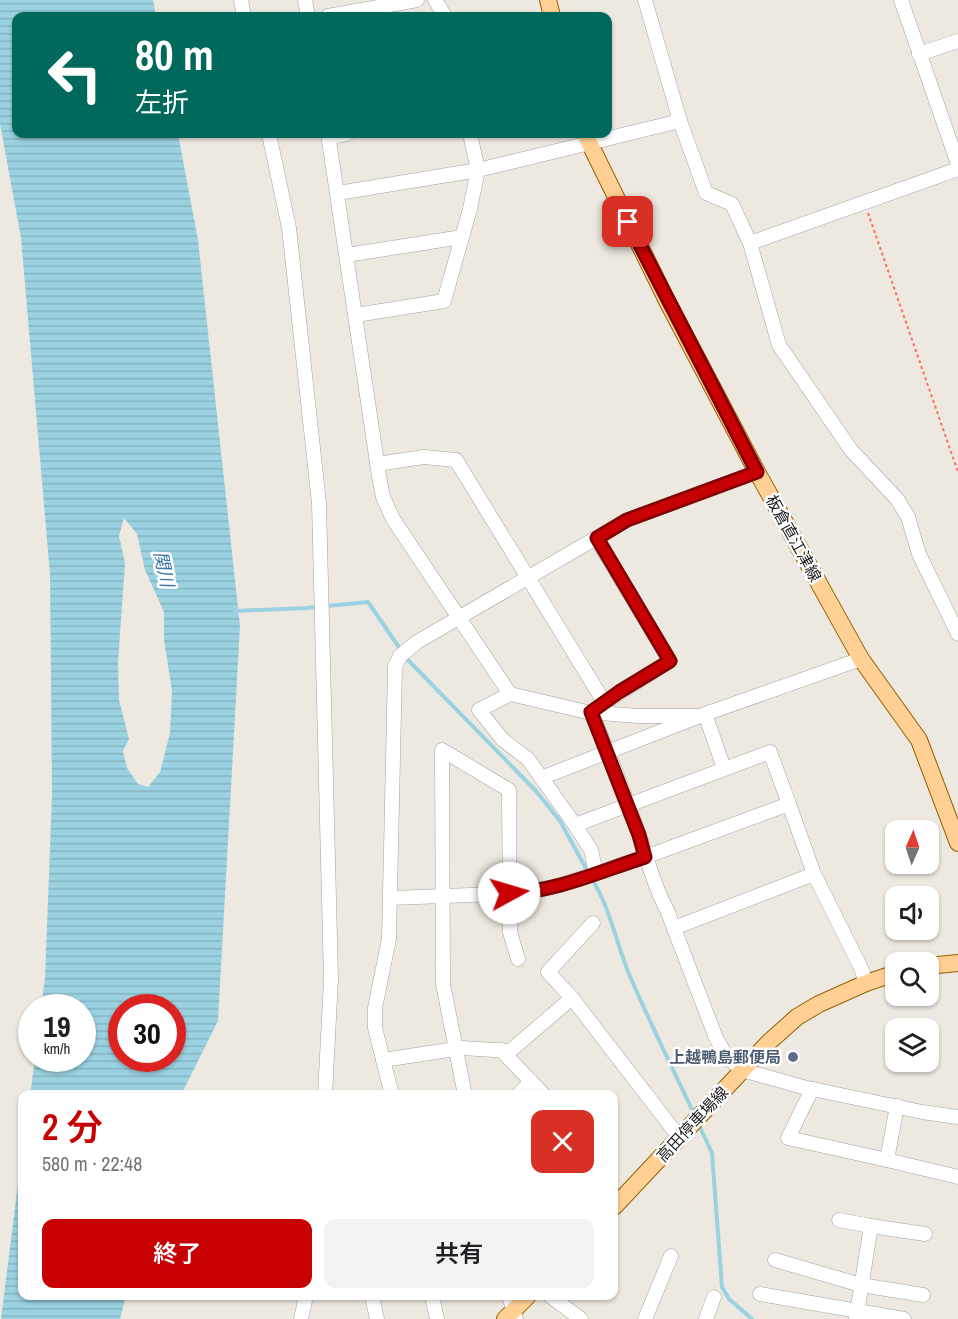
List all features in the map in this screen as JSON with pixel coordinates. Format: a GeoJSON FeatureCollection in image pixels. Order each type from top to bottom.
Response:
{"type":"FeatureCollection","features":[{"type":"Feature","properties":{"kind":"main road","name":"板倉直江津線"},"geometry":{"type":"LineString","coordinates":[[587,139],[667,301],[757,472],[861,659],[919,740],[958,843]]}},
{"type":"Feature","properties":{"kind":"main road"},"geometry":{"type":"LineString","coordinates":[[939,965],[958,963]]}},
{"type":"Feature","properties":{"kind":"main road","name":"高田停車場線"},"geometry":{"type":"LineString","coordinates":[[618,1203],[742,1070],[797,1017],[819,1004],[885,977]]}},
{"type":"Feature","properties":{"kind":"main road"},"geometry":{"type":"LineString","coordinates":[[510,1311],[523,1300]]}},
{"type":"Feature","properties":{"kind":"street"},"geometry":{"type":"LineString","coordinates":[[350,12],[417,0]]}},
{"type":"Feature","properties":{"kind":"street"},"geometry":{"type":"LineString","coordinates":[[645,0],[680,121],[706,194],[732,204],[750,243],[779,345],[851,450],[897,499],[908,517],[919,554],[958,634]]}},
{"type":"Feature","properties":{"kind":"street"},"geometry":{"type":"LineString","coordinates":[[901,0],[958,164]]}},
{"type":"Feature","properties":{"kind":"street"},"geometry":{"type":"LineString","coordinates":[[920,54],[958,41]]}},
{"type":"Feature","properties":{"kind":"street"},"geometry":{"type":"LineString","coordinates":[[612,134],[680,121]]}},
{"type":"Feature","properties":{"kind":"street"},"geometry":{"type":"LineString","coordinates":[[270,138],[289,228],[319,503],[331,979],[325,1090]]}},
{"type":"Feature","properties":{"kind":"street"},"geometry":{"type":"LineString","coordinates":[[329,138],[383,498],[393,519],[510,694]]}},
{"type":"Feature","properties":{"kind":"street"},"geometry":{"type":"LineString","coordinates":[[356,315],[444,301],[478,170],[471,138]]}},
{"type":"Feature","properties":{"kind":"street"},"geometry":{"type":"LineString","coordinates":[[338,193],[478,170],[587,139]]}},
{"type":"Feature","properties":{"kind":"street"},"geometry":{"type":"LineString","coordinates":[[750,243],[958,169]]}},
{"type":"Feature","properties":{"kind":"street"},"geometry":{"type":"LineString","coordinates":[[347,255],[462,237]]}},
{"type":"Feature","properties":{"kind":"street"},"geometry":{"type":"LineString","coordinates":[[377,464],[424,457],[456,460],[604,702]]}},
{"type":"Feature","properties":{"kind":"street"},"geometry":{"type":"LineString","coordinates":[[391,1090],[375,1028],[375,1008],[390,939],[395,667],[400,656],[417,642],[627,520],[757,472]]}},
{"type":"Feature","properties":{"kind":"street"},"geometry":{"type":"LineString","coordinates":[[591,712],[670,661],[597,538]]}},
{"type":"Feature","properties":{"kind":"street"},"geometry":{"type":"LineString","coordinates":[[541,778],[702,715],[861,659]]}},
{"type":"Feature","properties":{"kind":"street"},"geometry":{"type":"LineString","coordinates":[[596,873],[591,850],[528,759],[503,740],[479,710],[510,694],[591,712],[638,716],[702,715]]}},
{"type":"Feature","properties":{"kind":"street"},"geometry":{"type":"LineString","coordinates":[[591,712],[608,751],[645,857],[716,1038],[728,1057],[742,1070],[812,1089],[958,1117]]}},
{"type":"Feature","properties":{"kind":"street"},"geometry":{"type":"LineString","coordinates":[[702,715],[724,768]]}},
{"type":"Feature","properties":{"kind":"street"},"geometry":{"type":"LineString","coordinates":[[464,1090],[443,984],[442,750],[509,790],[510,932],[518,959]]}},
{"type":"Feature","properties":{"kind":"street"},"geometry":{"type":"LineString","coordinates":[[575,825],[770,752],[814,874],[861,968],[866,983]]}},
{"type":"Feature","properties":{"kind":"street"},"geometry":{"type":"LineString","coordinates":[[391,898],[524,893],[551,887],[645,857],[789,804]]}},
{"type":"Feature","properties":{"kind":"street"},"geometry":{"type":"LineString","coordinates":[[674,928],[814,874]]}},
{"type":"Feature","properties":{"kind":"street"},"geometry":{"type":"LineString","coordinates":[[593,923],[548,972],[572,998],[679,1137]]}},
{"type":"Feature","properties":{"kind":"street"},"geometry":{"type":"LineString","coordinates":[[383,1060],[456,1049],[510,1051],[572,998]]}},
{"type":"Feature","properties":{"kind":"street"},"geometry":{"type":"LineString","coordinates":[[501,1050],[539,1090]]}},
{"type":"Feature","properties":{"kind":"street"},"geometry":{"type":"LineString","coordinates":[[523,1090],[531,1081]]}},
{"type":"Feature","properties":{"kind":"street"},"geometry":{"type":"LineString","coordinates":[[812,1089],[788,1138],[958,1177]]}},
{"type":"Feature","properties":{"kind":"street"},"geometry":{"type":"LineString","coordinates":[[887,1160],[897,1106]]}},
{"type":"Feature","properties":{"kind":"street"},"geometry":{"type":"LineString","coordinates":[[839,1220],[925,1234]]}},
{"type":"Feature","properties":{"kind":"street"},"geometry":{"type":"LineString","coordinates":[[856,1315],[871,1226]]}},
{"type":"Feature","properties":{"kind":"street"},"geometry":{"type":"LineString","coordinates":[[645,1319],[671,1256]]}},
{"type":"Feature","properties":{"kind":"street"},"geometry":{"type":"LineString","coordinates":[[775,1260],[861,1285],[923,1295]]}},
{"type":"Feature","properties":{"kind":"street"},"geometry":{"type":"LineString","coordinates":[[760,1294],[856,1315],[904,1319]]}},
{"type":"Feature","properties":{"kind":"street"},"geometry":{"type":"LineString","coordinates":[[706,1319],[714,1297]]}},
{"type":"Feature","properties":{"kind":"street"},"geometry":{"type":"LineString","coordinates":[[301,1319],[305,1300]]}},
{"type":"Feature","properties":{"kind":"street"},"geometry":{"type":"LineString","coordinates":[[373,1300],[376,1319]]}},
{"type":"Feature","properties":{"kind":"street"},"geometry":{"type":"LineString","coordinates":[[433,1300],[437,1319]]}},
{"type":"Feature","properties":{"kind":"street"},"geometry":{"type":"LineString","coordinates":[[555,1300],[581,1319]]}},
{"type":"Feature","properties":{"kind":"path"},"geometry":{"type":"LineString","coordinates":[[864,202],[958,472]]}},
{"type":"Feature","properties":{"kind":"water","name":"関川"},"geometry":{"type":"Polygon","coordinates":[[[0,0],[153,0],[155,12],[12,12],[12,138],[179,138],[198,240],[240,626],[218,1021],[184,1090],[31,1090],[33,1072],[96,1072],[96,994],[43,994],[52,796],[50,574],[21,238],[0,124],[0,0]],[[124,518],[119,536],[125,563],[118,663],[119,700],[129,739],[123,751],[127,768],[138,784],[148,787],[160,772],[170,733],[172,691],[164,640],[164,612],[145,570],[137,534],[124,518]]]}},
{"type":"Feature","properties":{"kind":"water"},"geometry":{"type":"Polygon","coordinates":[[[18,1184],[18,1300],[125,1300],[120,1319],[1,1319],[18,1184]]]}},
{"type":"Feature","properties":{"kind":"waterway"},"geometry":{"type":"LineString","coordinates":[[235,611],[306,608],[368,602],[407,659],[536,791],[560,821],[588,872]]}},
{"type":"Feature","properties":{"kind":"waterway"},"geometry":{"type":"LineString","coordinates":[[592,879],[608,913],[629,974],[694,1114]]}},
{"type":"Feature","properties":{"kind":"waterway"},"geometry":{"type":"LineString","coordinates":[[698,1123],[712,1153],[722,1287],[729,1299],[752,1319]]}},
{"type":"Feature","properties":{"kind":"place","name":"上越鴨島郵便局"},"geometry":{"type":"Point","coordinates":[793,1057]}},
{"type":"Feature","properties":{"kind":"route"},"geometry":{"type":"LineString","coordinates":[[509,893],[524,893],[570,882],[645,857],[639,835],[591,712],[670,661],[597,538],[627,520],[757,472],[628,222]]}}]}
